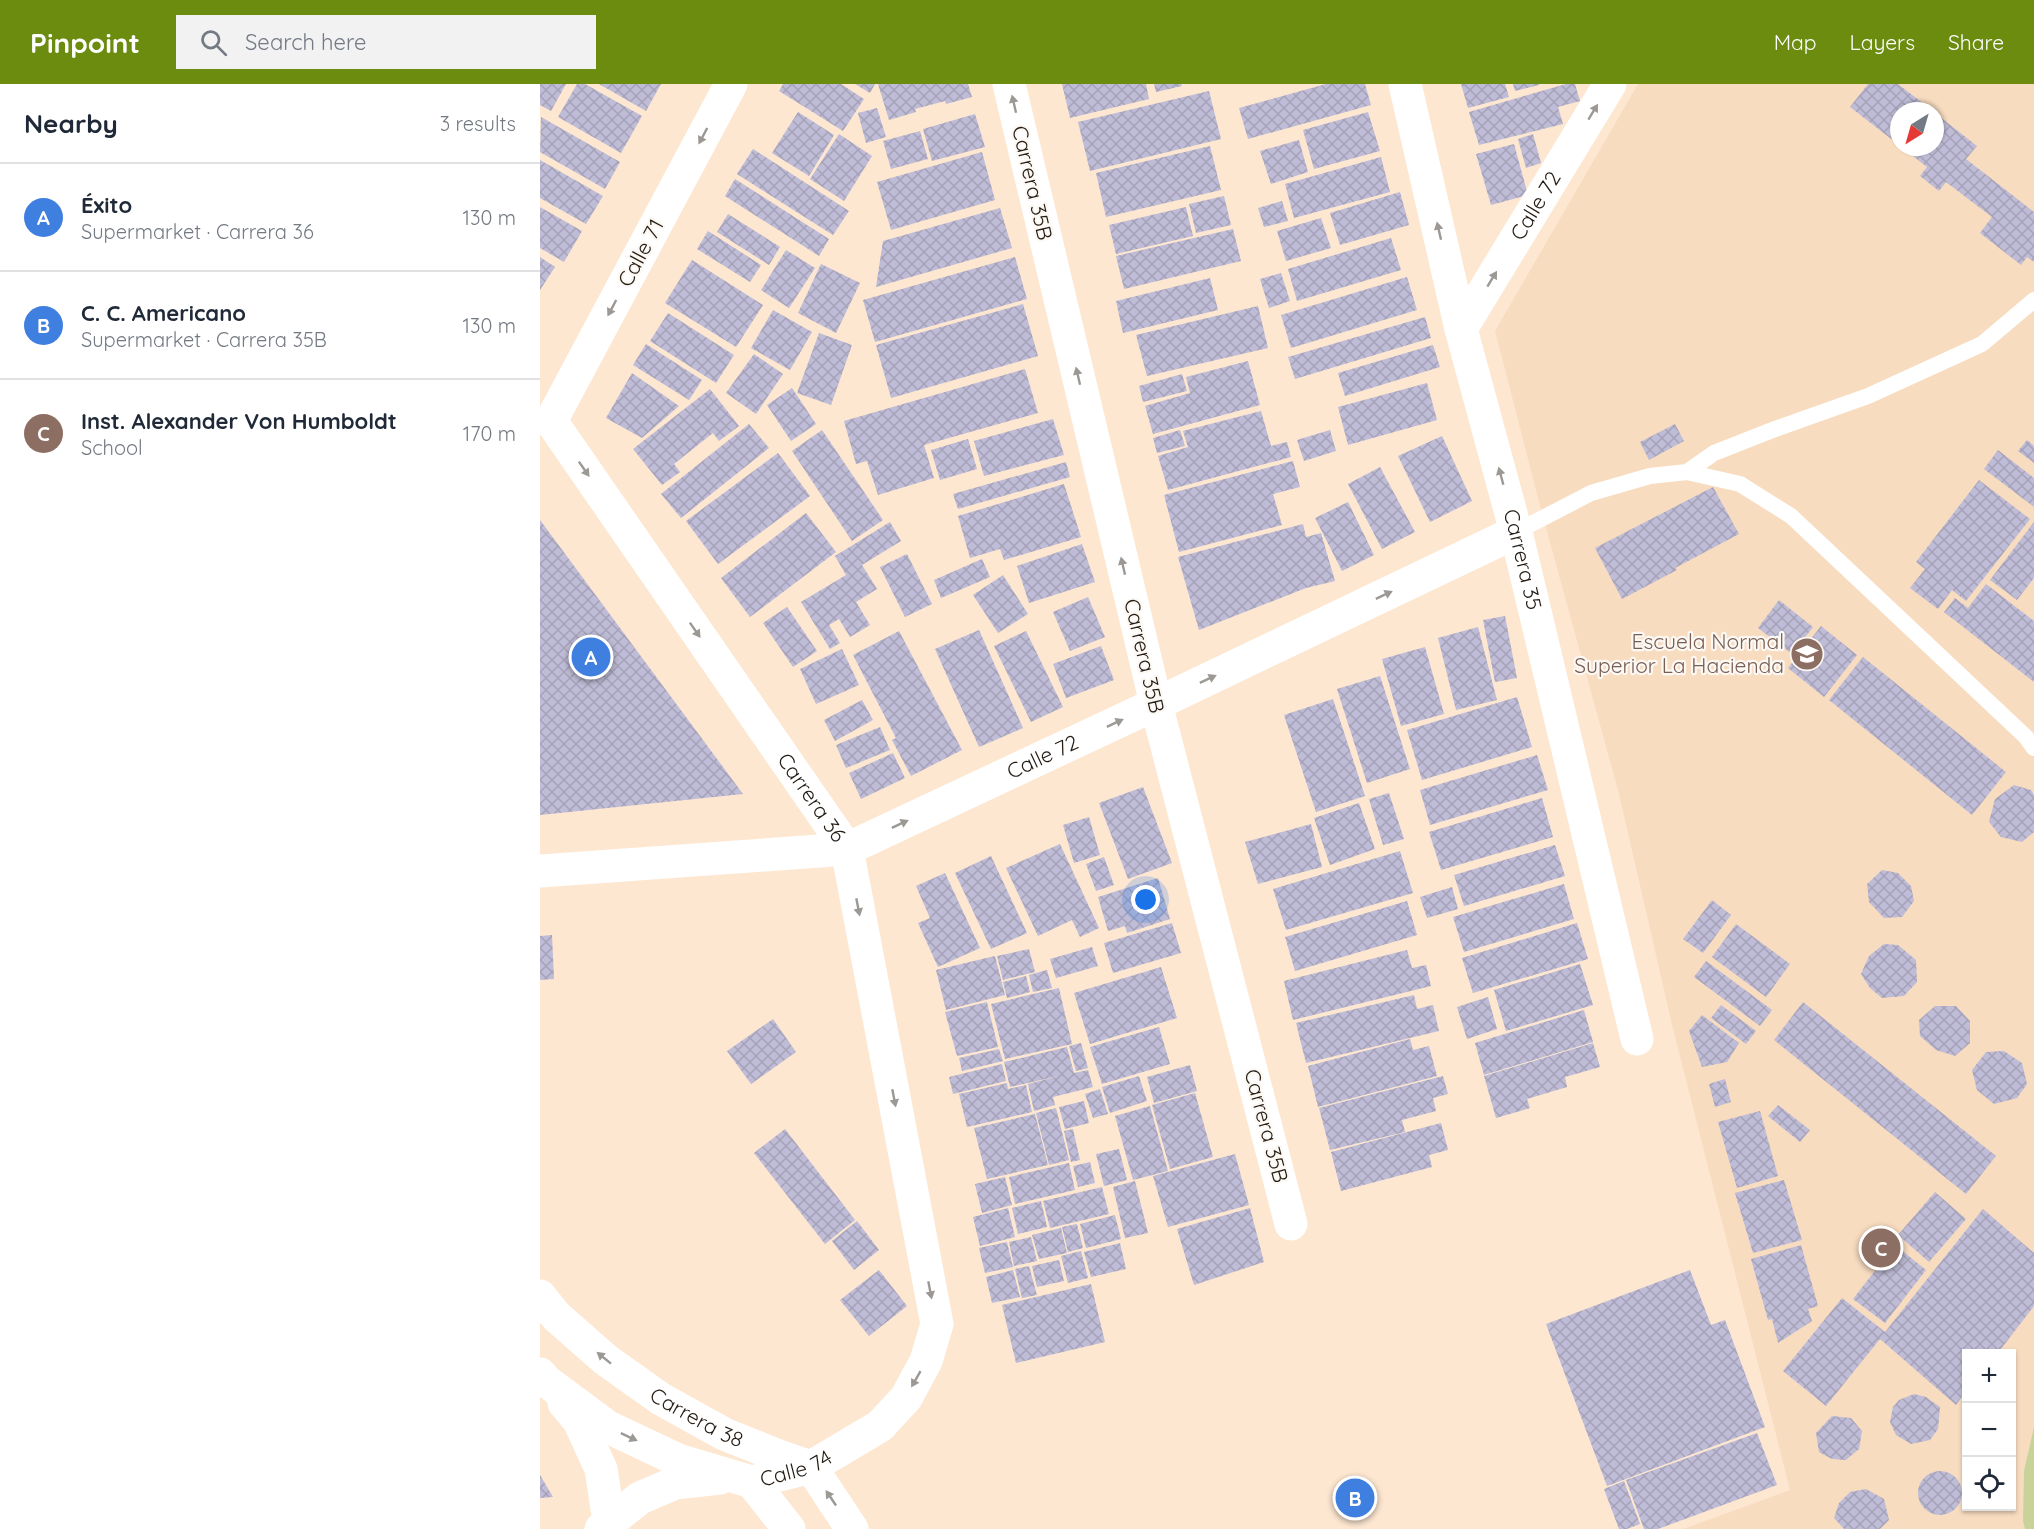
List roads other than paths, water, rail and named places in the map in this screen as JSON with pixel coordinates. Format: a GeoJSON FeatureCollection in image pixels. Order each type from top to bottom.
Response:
{"type":"FeatureCollection","features":[{"type":"Feature","properties":{"kind":"street","name":"Calle 71"},"geometry":{"type":"LineString","coordinates":[[545,414],[731,84]]}},
{"type":"Feature","properties":{"kind":"street","name":"Carrera 35B"},"geometry":{"type":"LineString","coordinates":[[1009,84],[1156,704],[1291,1224]]}},
{"type":"Feature","properties":{"kind":"street","name":"Carrera 35"},"geometry":{"type":"LineString","coordinates":[[1405,84],[1461,329],[1516,532],[1637,1039]]}},
{"type":"Feature","properties":{"kind":"street","name":"Calle 72"},"geometry":{"type":"LineString","coordinates":[[1461,329],[1610,84]]}},
{"type":"Feature","properties":{"kind":"street","name":"Carrera 36"},"geometry":{"type":"LineString","coordinates":[[545,414],[847,849],[937,1324]]}},
{"type":"Feature","properties":{"kind":"street","name":"Calle 72"},"geometry":{"type":"LineString","coordinates":[[540,871],[847,849],[1516,532]]}},
{"type":"Feature","properties":{"kind":"street","name":"Carrera 38"},"geometry":{"type":"LineString","coordinates":[[540,1296],[556,1316],[606,1360],[661,1400],[724,1434],[811,1467]]}},
{"type":"Feature","properties":{"kind":"street","name":"Calle 74"},"geometry":{"type":"LineString","coordinates":[[605,1526],[640,1498],[675,1483],[713,1477],[752,1482],[811,1467],[880,1426],[906,1398],[926,1361],[937,1324]]}},
{"type":"Feature","properties":{"kind":"street","name":"Carrera 38"},"geometry":{"type":"LineString","coordinates":[[543,1378],[608,1427],[678,1460],[752,1482]]}},
{"type":"Feature","properties":{"kind":"street"},"geometry":{"type":"LineString","coordinates":[[543,1378],[579,1421],[601,1469],[605,1526]]}},
{"type":"Feature","properties":{"kind":"street"},"geometry":{"type":"LineString","coordinates":[[811,1467],[852,1529]]}},
{"type":"Feature","properties":{"kind":"street"},"geometry":{"type":"LineString","coordinates":[[752,1482],[789,1529]]}},
{"type":"Feature","properties":{"kind":"lane"},"geometry":{"type":"LineString","coordinates":[[1688,472],[1714,453],[1868,396],[1982,344],[2034,300]]}},
{"type":"Feature","properties":{"kind":"lane"},"geometry":{"type":"LineString","coordinates":[[1516,532],[1591,493],[1650,476],[1688,472],[1740,484],[1791,516],[2026,737],[2034,748]]}},
{"type":"Feature","properties":{"kind":"place","name":"Escuela Normal Superior La Hacienda"},"geometry":{"type":"Point","coordinates":[1807,654]}},
{"type":"Feature","properties":{"kind":"place","name":"Éxito"},"geometry":{"type":"Point","coordinates":[591,657]}},
{"type":"Feature","properties":{"kind":"place","name":"Inst. Alexander Von Humboldt"},"geometry":{"type":"Point","coordinates":[1881,1248]}},
{"type":"Feature","properties":{"kind":"place","name":"C. C. Americano"},"geometry":{"type":"Point","coordinates":[1355,1498]}}]}
